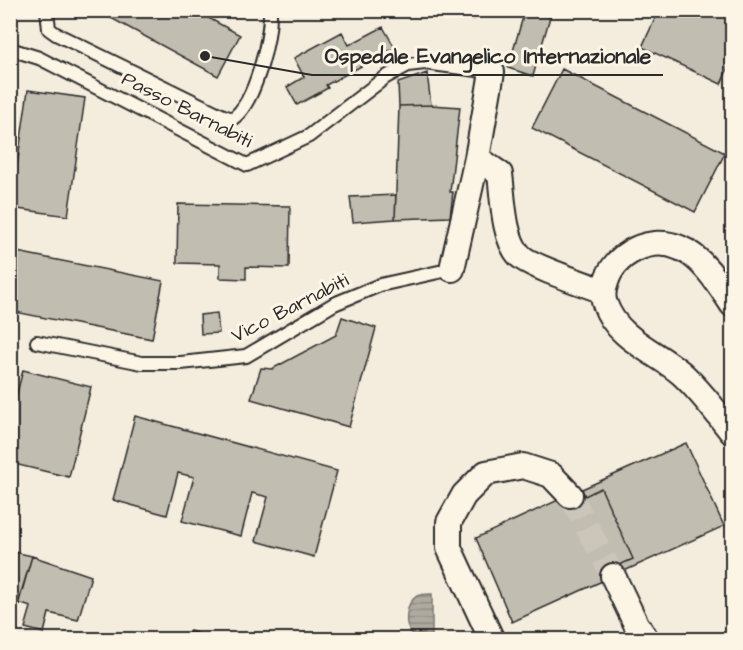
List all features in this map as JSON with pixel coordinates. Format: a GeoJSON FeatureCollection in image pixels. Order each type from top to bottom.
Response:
{"type":"FeatureCollection","features":[{"type":"Feature","properties":{"kind":"street"},"geometry":{"type":"LineString","coordinates":[[452,269],[477,158],[492,72]]}},
{"type":"Feature","properties":{"kind":"street"},"geometry":{"type":"LineString","coordinates":[[477,158],[500,174],[510,238],[520,255],[536,264],[603,291]]}},
{"type":"Feature","properties":{"kind":"street"},"geometry":{"type":"LineString","coordinates":[[732,304],[713,277],[691,254],[679,247],[666,244],[647,245],[618,260],[608,274],[603,291],[604,302],[611,318],[631,340],[656,353],[682,374],[732,432]]}},
{"type":"Feature","properties":{"kind":"street"},"geometry":{"type":"LineString","coordinates":[[492,639],[449,548],[449,522],[464,495],[486,473],[523,466],[551,475],[570,495]]}},
{"type":"Feature","properties":{"kind":"street"},"geometry":{"type":"LineString","coordinates":[[613,576],[636,624],[646,639]]}},
{"type":"Feature","properties":{"kind":"lane"},"geometry":{"type":"LineString","coordinates":[[47,10],[50,29],[56,34],[232,119],[240,114],[262,65],[269,35],[270,10]]}},
{"type":"Feature","properties":{"kind":"lane","name":"Passo Barnabiti"},"geometry":{"type":"LineString","coordinates":[[17,51],[48,63],[247,165],[309,136],[386,77],[408,65],[425,63],[492,72]]}},
{"type":"Feature","properties":{"kind":"lane","name":"Vico Barnabiti"},"geometry":{"type":"LineString","coordinates":[[37,342],[142,363],[181,363],[246,356],[334,304],[380,285],[452,269]]}},
{"type":"Feature","properties":{"kind":"shaded area"},"geometry":{"type":"Polygon","coordinates":[[[432,594],[432,639],[420,639],[413,635],[408,626],[408,609],[417,596],[432,594]]]}},
{"type":"Feature","properties":{"kind":"building"},"geometry":{"type":"Polygon","coordinates":[[[63,10],[194,10],[240,35],[218,76],[100,12],[63,10]]]}},
{"type":"Feature","properties":{"kind":"building"},"geometry":{"type":"Polygon","coordinates":[[[473,10],[489,10],[474,19],[473,10]]]}},
{"type":"Feature","properties":{"kind":"building"},"geometry":{"type":"Polygon","coordinates":[[[525,10],[552,10],[533,76],[508,68],[525,10]]]}},
{"type":"Feature","properties":{"kind":"building"},"geometry":{"type":"Polygon","coordinates":[[[659,10],[714,10],[732,19],[732,59],[721,84],[642,47],[659,10]]]}},
{"type":"Feature","properties":{"kind":"building"},"geometry":{"type":"Polygon","coordinates":[[[383,27],[395,48],[326,85],[328,88],[297,105],[287,87],[304,77],[294,58],[342,32],[349,45],[383,27]]]}},
{"type":"Feature","properties":{"kind":"building"},"geometry":{"type":"Polygon","coordinates":[[[562,69],[725,153],[695,212],[532,128],[562,69]]]}},
{"type":"Feature","properties":{"kind":"building"},"geometry":{"type":"Polygon","coordinates":[[[427,73],[431,105],[399,106],[398,83],[427,73]]]}},
{"type":"Feature","properties":{"kind":"building"},"geometry":{"type":"Polygon","coordinates":[[[28,90],[85,98],[68,216],[11,208],[28,90]]]}},
{"type":"Feature","properties":{"kind":"building"},"geometry":{"type":"Polygon","coordinates":[[[399,106],[460,107],[450,192],[453,192],[450,217],[395,219],[399,106]]]}},
{"type":"Feature","properties":{"kind":"building"},"geometry":{"type":"Polygon","coordinates":[[[396,195],[395,219],[353,222],[350,197],[396,195]]]}},
{"type":"Feature","properties":{"kind":"building"},"geometry":{"type":"Polygon","coordinates":[[[178,204],[290,206],[289,268],[246,267],[246,279],[220,278],[220,264],[177,263],[178,204]]]}},
{"type":"Feature","properties":{"kind":"building"},"geometry":{"type":"Polygon","coordinates":[[[17,252],[163,281],[152,339],[10,311],[10,285],[17,252]]]}},
{"type":"Feature","properties":{"kind":"building"},"geometry":{"type":"Polygon","coordinates":[[[217,313],[219,333],[201,334],[200,315],[217,313]]]}},
{"type":"Feature","properties":{"kind":"building"},"geometry":{"type":"Polygon","coordinates":[[[342,317],[376,328],[349,427],[251,399],[261,368],[272,369],[336,335],[342,317]]]}},
{"type":"Feature","properties":{"kind":"building"},"geometry":{"type":"Polygon","coordinates":[[[23,370],[91,387],[69,477],[10,463],[10,420],[23,370]]]}},
{"type":"Feature","properties":{"kind":"building"},"geometry":{"type":"Polygon","coordinates":[[[135,416],[337,471],[314,557],[256,541],[268,497],[252,493],[241,536],[182,521],[194,477],[178,473],[167,515],[113,500],[135,416]]]}},
{"type":"Feature","properties":{"kind":"building"},"geometry":{"type":"Polygon","coordinates":[[[686,443],[724,526],[622,572],[619,565],[633,559],[601,488],[585,496],[582,489],[686,443]]]}},
{"type":"Feature","properties":{"kind":"building"},"geometry":{"type":"Polygon","coordinates":[[[601,488],[633,559],[619,565],[622,572],[512,622],[476,538],[582,489],[585,496],[601,488]]]}},
{"type":"Feature","properties":{"kind":"building"},"geometry":{"type":"Polygon","coordinates":[[[10,551],[32,556],[15,616],[10,614],[10,551]]]}},
{"type":"Feature","properties":{"kind":"building"},"geometry":{"type":"Polygon","coordinates":[[[32,556],[91,576],[78,620],[49,613],[44,633],[25,628],[31,607],[18,603],[32,556]]]}},
{"type":"Feature","properties":{"kind":"building"},"geometry":{"type":"Polygon","coordinates":[[[190,631],[217,640],[187,640],[190,631]]]}},
{"type":"Feature","properties":{"kind":"tunnel"},"geometry":{"type":"LineString","coordinates":[[570,495],[613,576]]}},
{"type":"Feature","properties":{"kind":"place","name":"Ospedale Evangelico Internazionale"},"geometry":{"type":"Point","coordinates":[205,56]}}]}
